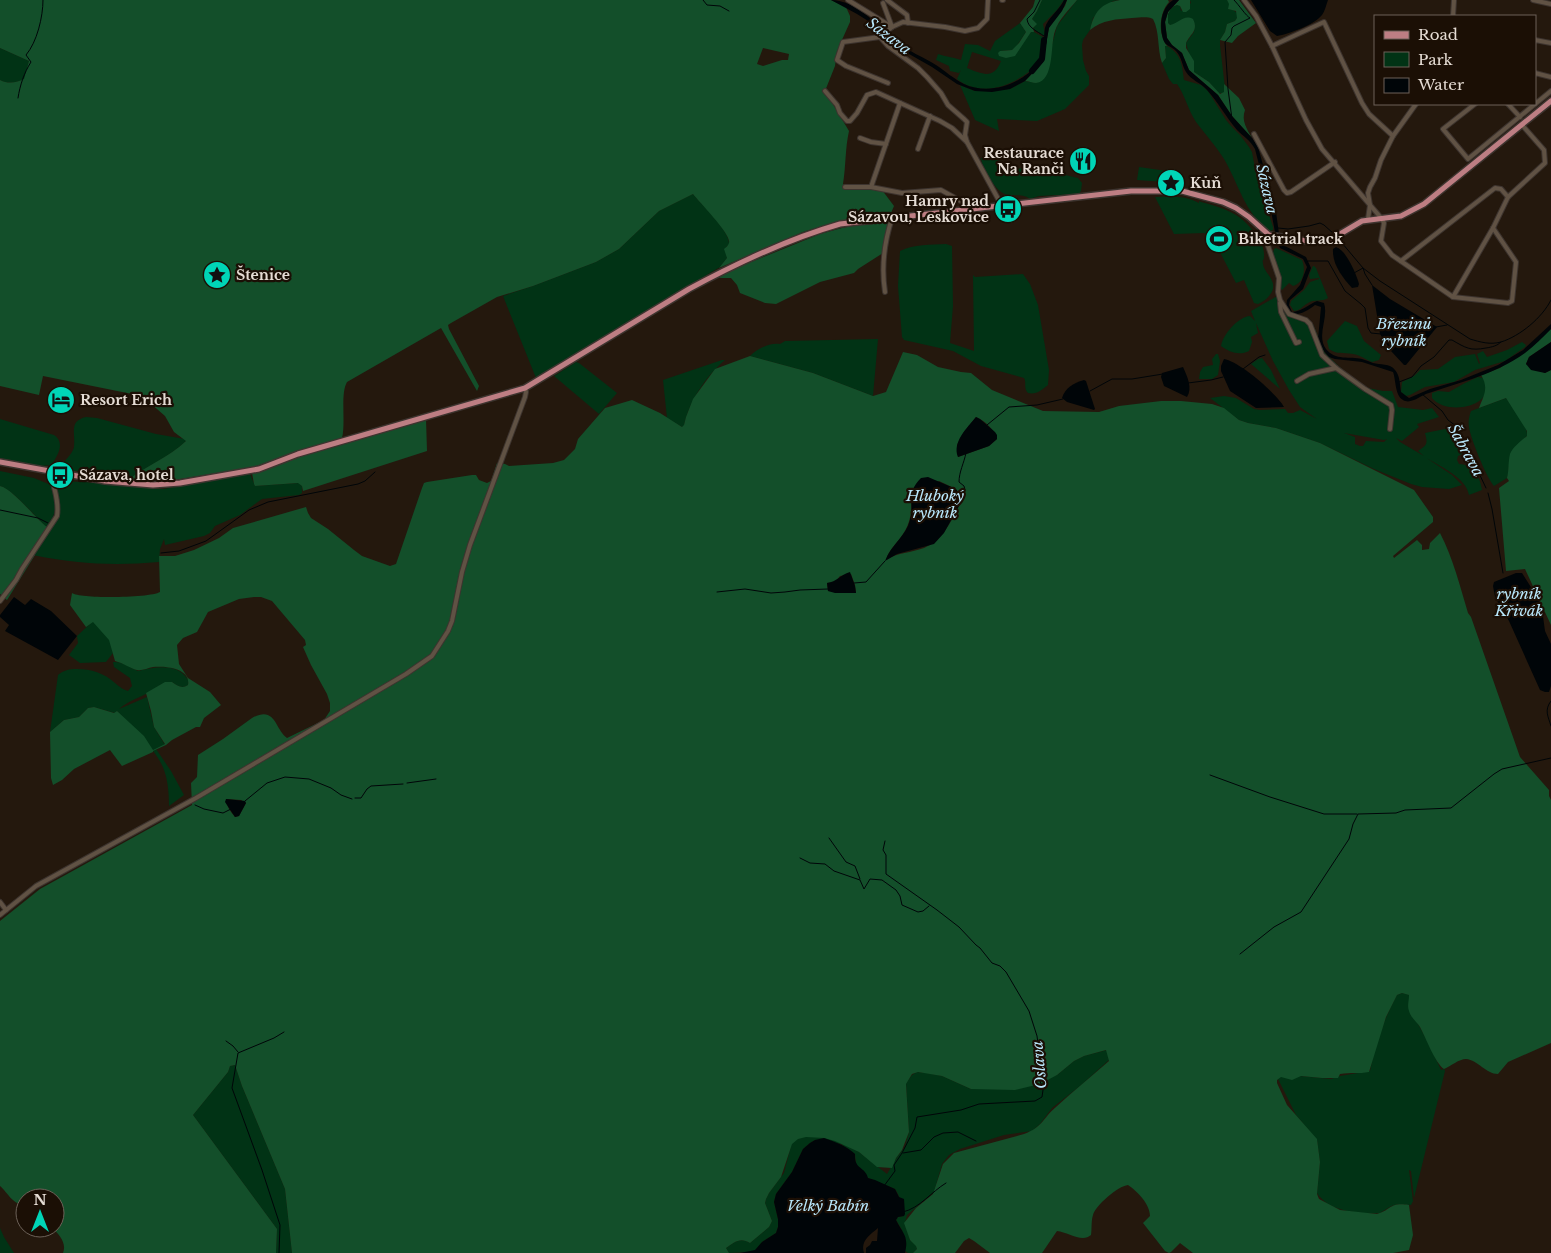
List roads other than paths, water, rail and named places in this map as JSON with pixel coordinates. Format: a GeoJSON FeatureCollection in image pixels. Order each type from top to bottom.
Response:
{"type":"FeatureCollection","features":[{"type":"Feature","properties":{"kind":"main road"},"geometry":{"type":"LineString","coordinates":[[0,462],[120,483],[153,485],[174,484],[251,470],[314,449],[525,388],[715,274],[817,230],[840,224],[1132,191],[1182,191],[1223,202],[1236,208],[1275,236],[1314,242],[1330,240],[1368,219],[1401,216],[1424,204],[1551,101]]}},
{"type":"Feature","properties":{"kind":"street"},"geometry":{"type":"LineString","coordinates":[[848,0],[892,27]]}},
{"type":"Feature","properties":{"kind":"street"},"geometry":{"type":"LineString","coordinates":[[887,0],[907,15],[908,23]]}},
{"type":"Feature","properties":{"kind":"street"},"geometry":{"type":"LineString","coordinates":[[888,83],[846,66],[837,60],[843,42],[881,36],[892,27],[903,22],[965,31],[978,28],[987,19],[988,0]]}},
{"type":"Feature","properties":{"kind":"street"},"geometry":{"type":"LineString","coordinates":[[1244,0],[1256,16],[1272,46],[1306,120],[1322,149],[1382,219],[1384,223],[1381,241],[1392,255],[1453,297],[1508,303],[1512,301],[1516,262],[1493,228]]}},
{"type":"Feature","properties":{"kind":"street"},"geometry":{"type":"LineString","coordinates":[[1453,15],[1454,0]]}},
{"type":"Feature","properties":{"kind":"street"},"geometry":{"type":"LineString","coordinates":[[1533,0],[1551,4]]}},
{"type":"Feature","properties":{"kind":"street"},"geometry":{"type":"LineString","coordinates":[[883,3],[892,27]]}},
{"type":"Feature","properties":{"kind":"street"},"geometry":{"type":"LineString","coordinates":[[1272,46],[1324,22],[1362,103],[1369,114],[1393,136]]}},
{"type":"Feature","properties":{"kind":"street"},"geometry":{"type":"LineString","coordinates":[[881,36],[888,46],[918,68],[941,93],[948,105],[964,119],[966,122],[965,135],[967,142],[1002,206]]}},
{"type":"Feature","properties":{"kind":"street"},"geometry":{"type":"LineString","coordinates":[[1536,40],[1551,43]]}},
{"type":"Feature","properties":{"kind":"street"},"geometry":{"type":"LineString","coordinates":[[1536,73],[1551,77]]}},
{"type":"Feature","properties":{"kind":"street"},"geometry":{"type":"LineString","coordinates":[[825,91],[848,122],[857,113],[867,95],[876,92],[952,128],[967,142]]}},
{"type":"Feature","properties":{"kind":"street"},"geometry":{"type":"LineString","coordinates":[[1536,104],[1551,91]]}},
{"type":"Feature","properties":{"kind":"street"},"geometry":{"type":"LineString","coordinates":[[872,187],[900,103]]}},
{"type":"Feature","properties":{"kind":"street"},"geometry":{"type":"LineString","coordinates":[[1368,219],[1370,206],[1368,196],[1381,160],[1393,136],[1415,105]]}},
{"type":"Feature","properties":{"kind":"street"},"geometry":{"type":"LineString","coordinates":[[1474,105],[1442,129],[1468,159],[1534,105]]}},
{"type":"Feature","properties":{"kind":"street"},"geometry":{"type":"LineString","coordinates":[[1509,105],[1520,117]]}},
{"type":"Feature","properties":{"kind":"street"},"geometry":{"type":"LineString","coordinates":[[918,149],[930,116]]}},
{"type":"Feature","properties":{"kind":"street"},"geometry":{"type":"LineString","coordinates":[[1453,297],[1493,228],[1508,197],[1546,162],[1544,150],[1522,125]]}},
{"type":"Feature","properties":{"kind":"street"},"geometry":{"type":"LineString","coordinates":[[1254,134],[1287,193],[1292,192],[1335,162]]}},
{"type":"Feature","properties":{"kind":"street"},"geometry":{"type":"LineString","coordinates":[[860,138],[886,144]]}},
{"type":"Feature","properties":{"kind":"street"},"geometry":{"type":"LineString","coordinates":[[845,187],[872,187],[902,193],[936,189],[968,205],[969,209]]}},
{"type":"Feature","properties":{"kind":"street"},"geometry":{"type":"LineString","coordinates":[[1401,261],[1495,188],[1501,189],[1508,197]]}},
{"type":"Feature","properties":{"kind":"street"},"geometry":{"type":"LineString","coordinates":[[885,292],[882,274],[883,256],[892,218]]}},
{"type":"Feature","properties":{"kind":"street"},"geometry":{"type":"LineString","coordinates":[[1275,236],[1266,240],[1279,278],[1278,292],[1281,312],[1296,343],[1299,342]]}},
{"type":"Feature","properties":{"kind":"street"},"geometry":{"type":"LineString","coordinates":[[1280,300],[1289,314],[1306,320],[1310,324],[1322,355],[1336,368],[1391,405],[1390,429]]}},
{"type":"Feature","properties":{"kind":"street"},"geometry":{"type":"LineString","coordinates":[[1297,381],[1309,374],[1336,368]]}},
{"type":"Feature","properties":{"kind":"street"},"geometry":{"type":"LineString","coordinates":[[0,915],[36,886],[192,800],[406,674],[432,656],[443,640],[452,620],[470,545],[525,397],[525,388]]}},
{"type":"Feature","properties":{"kind":"street"},"geometry":{"type":"LineString","coordinates":[[0,601],[16,580],[57,516],[59,506],[51,477],[52,471]]}},
{"type":"Feature","properties":{"kind":"street"},"geometry":{"type":"LineString","coordinates":[[0,902],[6,910]]}},
{"type":"Feature","properties":{"kind":"water"},"geometry":{"type":"Polygon","coordinates":[[[831,0],[849,4],[858,9],[901,45],[936,65],[960,82],[984,89],[1004,86],[1014,82],[1039,63],[1043,55],[1046,25],[1064,0],[1067,0],[1062,11],[1049,28],[1043,62],[1025,81],[1010,89],[992,92],[975,91],[957,84],[902,50],[873,24],[831,0]]]}},
{"type":"Feature","properties":{"kind":"water"},"geometry":{"type":"Polygon","coordinates":[[[1173,0],[1179,0],[1168,12],[1165,22],[1167,38],[1182,53],[1189,70],[1218,95],[1232,116],[1258,147],[1276,212],[1280,241],[1283,245],[1306,257],[1311,268],[1303,289],[1290,300],[1289,305],[1292,312],[1317,301],[1324,303],[1325,315],[1322,338],[1323,344],[1330,353],[1338,357],[1362,359],[1390,366],[1398,375],[1401,392],[1409,398],[1498,365],[1523,350],[1551,324],[1551,329],[1525,353],[1502,367],[1409,401],[1403,400],[1398,395],[1393,372],[1362,362],[1329,357],[1318,339],[1321,307],[1315,305],[1298,314],[1291,314],[1286,308],[1287,300],[1300,285],[1307,267],[1303,259],[1280,248],[1277,243],[1255,149],[1237,130],[1207,90],[1188,75],[1178,53],[1164,41],[1161,28],[1162,17],[1169,3],[1173,0]]]}},
{"type":"Feature","properties":{"kind":"water"},"geometry":{"type":"Polygon","coordinates":[[[1251,0],[1328,0],[1325,10],[1318,19],[1307,26],[1277,36],[1270,31],[1251,0]]]}},
{"type":"Feature","properties":{"kind":"water"},"geometry":{"type":"Polygon","coordinates":[[[1336,247],[1340,249],[1350,263],[1358,279],[1358,287],[1352,288],[1338,270],[1333,255],[1333,249],[1336,247]]]}},
{"type":"Feature","properties":{"kind":"water","name":"Březinů rybník"},"geometry":{"type":"Polygon","coordinates":[[[1372,285],[1390,299],[1437,327],[1406,365],[1391,351],[1380,334],[1372,285]]]}},
{"type":"Feature","properties":{"kind":"water"},"geometry":{"type":"Polygon","coordinates":[[[1551,342],[1551,370],[1545,373],[1531,370],[1526,364],[1529,357],[1551,342]]]}},
{"type":"Feature","properties":{"kind":"water"},"geometry":{"type":"Polygon","coordinates":[[[1224,359],[1231,361],[1257,379],[1274,394],[1284,407],[1256,408],[1230,391],[1221,371],[1224,359]]]}},
{"type":"Feature","properties":{"kind":"water"},"geometry":{"type":"Polygon","coordinates":[[[1183,367],[1188,378],[1189,393],[1187,397],[1164,386],[1161,377],[1162,373],[1183,367]]]}},
{"type":"Feature","properties":{"kind":"water"},"geometry":{"type":"Polygon","coordinates":[[[1084,380],[1086,381],[1094,410],[1067,402],[1062,398],[1070,386],[1084,380]]]}},
{"type":"Feature","properties":{"kind":"water"},"geometry":{"type":"Polygon","coordinates":[[[976,417],[995,432],[997,439],[989,446],[958,457],[957,446],[959,441],[976,417]]]}},
{"type":"Feature","properties":{"kind":"water","name":"Hluboký rybník"},"geometry":{"type":"Polygon","coordinates":[[[928,477],[956,489],[960,495],[961,502],[944,533],[934,544],[897,554],[885,561],[908,526],[913,489],[921,478],[928,477]]]}},
{"type":"Feature","properties":{"kind":"water"},"geometry":{"type":"Polygon","coordinates":[[[850,572],[856,593],[828,591],[827,583],[850,572]]]}},
{"type":"Feature","properties":{"kind":"water","name":"rybník Křivák"},"geometry":{"type":"Polygon","coordinates":[[[1516,573],[1522,573],[1536,595],[1542,609],[1545,631],[1551,644],[1551,686],[1549,692],[1540,690],[1509,621],[1495,597],[1494,582],[1516,573]]]}},
{"type":"Feature","properties":{"kind":"water"},"geometry":{"type":"Polygon","coordinates":[[[14,597],[25,605],[31,599],[51,611],[77,636],[58,660],[5,631],[9,625],[0,615],[14,597]]]}},
{"type":"Feature","properties":{"kind":"water"},"geometry":{"type":"Polygon","coordinates":[[[226,799],[245,801],[246,803],[239,816],[235,817],[225,802],[226,799]]]}},
{"type":"Feature","properties":{"kind":"water","name":"Velký Babín"},"geometry":{"type":"Polygon","coordinates":[[[824,1138],[841,1144],[852,1151],[855,1154],[856,1163],[865,1171],[868,1178],[895,1189],[899,1197],[904,1199],[905,1214],[896,1220],[906,1239],[905,1253],[866,1253],[866,1248],[872,1241],[877,1241],[878,1228],[863,1245],[864,1253],[740,1253],[755,1250],[762,1242],[776,1233],[778,1219],[774,1202],[776,1194],[792,1172],[803,1149],[815,1140],[824,1138]]]}},
{"type":"Feature","properties":{"kind":"waterway"},"geometry":{"type":"LineString","coordinates":[[18,98],[26,70],[31,62],[26,55],[39,29],[43,0]]}},
{"type":"Feature","properties":{"kind":"waterway"},"geometry":{"type":"LineString","coordinates":[[703,0],[707,5],[720,6],[729,11]]}},
{"type":"Feature","properties":{"kind":"waterway"},"geometry":{"type":"LineString","coordinates":[[1040,0],[1034,12],[1027,19],[1031,27],[1044,36]]}},
{"type":"Feature","properties":{"kind":"waterway"},"geometry":{"type":"LineString","coordinates":[[1232,119],[1225,42],[1231,35],[1234,26],[1250,18],[1234,0]]}},
{"type":"Feature","properties":{"kind":"waterway","name":"Sázava"},"geometry":{"type":"LineString","coordinates":[[1032,71],[1042,59],[1044,40]]}},
{"type":"Feature","properties":{"kind":"waterway"},"geometry":{"type":"LineString","coordinates":[[1278,228],[1288,229],[1320,223],[1334,234]]}},
{"type":"Feature","properties":{"kind":"waterway"},"geometry":{"type":"LineString","coordinates":[[1337,237],[1363,268],[1470,339],[1485,343],[1497,343],[1508,339],[1530,326],[1551,300]]}},
{"type":"Feature","properties":{"kind":"waterway"},"geometry":{"type":"LineString","coordinates":[[1308,261],[1328,261],[1345,291],[1365,308],[1368,328],[1371,333],[1381,334]]}},
{"type":"Feature","properties":{"kind":"waterway"},"geometry":{"type":"LineString","coordinates":[[1354,273],[1363,268],[1372,285]]}},
{"type":"Feature","properties":{"kind":"waterway"},"geometry":{"type":"LineString","coordinates":[[1436,327],[1447,325]]}},
{"type":"Feature","properties":{"kind":"waterway"},"geometry":{"type":"LineString","coordinates":[[1399,382],[1412,377],[1449,340],[1468,348],[1476,349],[1492,347],[1501,342]]}},
{"type":"Feature","properties":{"kind":"waterway"},"geometry":{"type":"LineString","coordinates":[[1243,369],[1259,357],[1265,355]]}},
{"type":"Feature","properties":{"kind":"waterway"},"geometry":{"type":"LineString","coordinates":[[1090,391],[1112,379],[1132,379],[1163,374]]}},
{"type":"Feature","properties":{"kind":"waterway"},"geometry":{"type":"LineString","coordinates":[[1188,383],[1223,377]]}},
{"type":"Feature","properties":{"kind":"waterway","name":"Šabrava"},"geometry":{"type":"LineString","coordinates":[[1422,394],[1442,411],[1448,420],[1459,430],[1465,455],[1477,469],[1486,488]]}},
{"type":"Feature","properties":{"kind":"waterway"},"geometry":{"type":"LineString","coordinates":[[987,425],[1009,407],[1037,405],[1063,399]]}},
{"type":"Feature","properties":{"kind":"waterway"},"geometry":{"type":"LineString","coordinates":[[961,498],[965,490],[964,486],[959,482],[959,478],[966,453]]}},
{"type":"Feature","properties":{"kind":"waterway"},"geometry":{"type":"LineString","coordinates":[[161,553],[179,551],[206,541],[249,510],[268,502],[358,484],[365,481],[375,472]]}},
{"type":"Feature","properties":{"kind":"waterway","name":"Šabrava"},"geometry":{"type":"LineString","coordinates":[[1488,493],[1503,573]]}},
{"type":"Feature","properties":{"kind":"waterway"},"geometry":{"type":"LineString","coordinates":[[0,510],[38,518],[48,523]]}},
{"type":"Feature","properties":{"kind":"waterway"},"geometry":{"type":"LineString","coordinates":[[854,583],[866,582],[885,561]]}},
{"type":"Feature","properties":{"kind":"waterway"},"geometry":{"type":"LineString","coordinates":[[717,592],[745,589],[771,593],[828,589]]}},
{"type":"Feature","properties":{"kind":"waterway"},"geometry":{"type":"LineString","coordinates":[[1551,701],[1547,710],[1551,726]]}},
{"type":"Feature","properties":{"kind":"waterway"},"geometry":{"type":"LineString","coordinates":[[1240,954],[1274,927],[1301,912],[1349,839],[1358,814],[1451,808],[1502,769],[1551,758]]}},
{"type":"Feature","properties":{"kind":"waterway"},"geometry":{"type":"LineString","coordinates":[[1210,775],[1324,814],[1357,814]]}},
{"type":"Feature","properties":{"kind":"waterway"},"geometry":{"type":"LineString","coordinates":[[245,801],[267,783],[285,777],[309,779],[352,799]]}},
{"type":"Feature","properties":{"kind":"waterway"},"geometry":{"type":"LineString","coordinates":[[407,783],[436,779]]}},
{"type":"Feature","properties":{"kind":"waterway"},"geometry":{"type":"LineString","coordinates":[[355,798],[361,798],[371,786],[403,784]]}},
{"type":"Feature","properties":{"kind":"waterway"},"geometry":{"type":"LineString","coordinates":[[195,805],[223,813],[231,809]]}},
{"type":"Feature","properties":{"kind":"waterway"},"geometry":{"type":"LineString","coordinates":[[829,838],[846,862],[855,866],[860,879]]}},
{"type":"Feature","properties":{"kind":"waterway","name":"Oslava"},"geometry":{"type":"LineString","coordinates":[[884,1186],[895,1171],[894,1165],[915,1128],[917,1117],[961,1110],[979,1104],[1035,1101],[1042,1097],[1043,1090],[1037,1072],[1040,1059],[1037,1036],[1029,1011],[1006,972],[1000,966],[992,963],[959,927],[886,874],[886,855],[883,850],[885,841]]}},
{"type":"Feature","properties":{"kind":"waterway"},"geometry":{"type":"LineString","coordinates":[[800,858],[810,863],[825,864],[834,871],[860,880],[864,889],[870,879],[882,880],[896,890],[902,905],[918,912],[923,911],[929,906]]}},
{"type":"Feature","properties":{"kind":"waterway"},"geometry":{"type":"LineString","coordinates":[[279,1253],[280,1225],[232,1088],[238,1053],[284,1032]]}},
{"type":"Feature","properties":{"kind":"waterway"},"geometry":{"type":"LineString","coordinates":[[226,1041],[238,1052]]}},
{"type":"Feature","properties":{"kind":"waterway"},"geometry":{"type":"LineString","coordinates":[[903,1153],[921,1150],[934,1137],[943,1133],[958,1132],[976,1141]]}},
{"type":"Feature","properties":{"kind":"waterway"},"geometry":{"type":"LineString","coordinates":[[903,1212],[915,1207],[946,1183]]}},
{"type":"Feature","properties":{"kind":"place","name":"Restaurace Na Ranči"},"geometry":{"type":"Point","coordinates":[1083,161]}},
{"type":"Feature","properties":{"kind":"place","name":"Kůň"},"geometry":{"type":"Point","coordinates":[1171,183]}},
{"type":"Feature","properties":{"kind":"place","name":"Hamry nad Sázavou, Leskovice"},"geometry":{"type":"Point","coordinates":[1008,209]}},
{"type":"Feature","properties":{"kind":"place","name":"Biketrial track"},"geometry":{"type":"Point","coordinates":[1219,239]}},
{"type":"Feature","properties":{"kind":"place","name":"Štenice"},"geometry":{"type":"Point","coordinates":[217,275]}},
{"type":"Feature","properties":{"kind":"place","name":"Resort Erich"},"geometry":{"type":"Point","coordinates":[61,400]}},
{"type":"Feature","properties":{"kind":"place","name":"Sázava, hotel"},"geometry":{"type":"Point","coordinates":[60,475]}}]}
